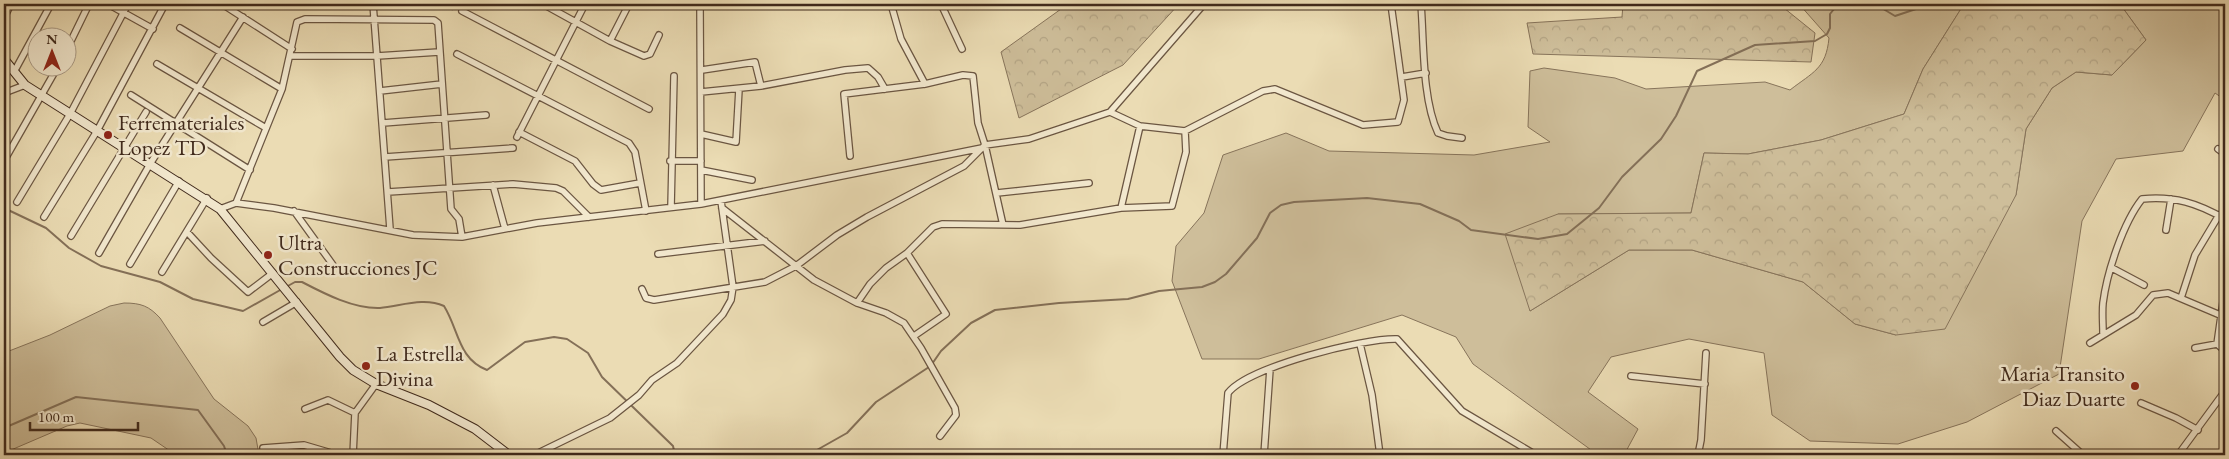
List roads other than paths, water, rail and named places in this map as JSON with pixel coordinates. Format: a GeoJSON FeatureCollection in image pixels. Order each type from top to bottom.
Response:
{"type":"FeatureCollection","features":[{"type":"Feature","properties":{"kind":"main road"},"geometry":{"type":"LineString","coordinates":[[4,59],[25,86],[123,148],[208,198],[220,208],[340,357],[353,370],[376,384],[429,404],[475,428],[509,455]]}},
{"type":"Feature","properties":{"kind":"street"},"geometry":{"type":"LineString","coordinates":[[4,18],[11,4]]}},
{"type":"Feature","properties":{"kind":"street"},"geometry":{"type":"LineString","coordinates":[[14,72],[51,4]]}},
{"type":"Feature","properties":{"kind":"street"},"geometry":{"type":"LineString","coordinates":[[78,28],[90,4]]}},
{"type":"Feature","properties":{"kind":"street"},"geometry":{"type":"LineString","coordinates":[[108,4],[153,28]]}},
{"type":"Feature","properties":{"kind":"street"},"geometry":{"type":"LineString","coordinates":[[17,202],[70,114],[128,4]]}},
{"type":"Feature","properties":{"kind":"street"},"geometry":{"type":"LineString","coordinates":[[44,217],[97,131],[165,4]]}},
{"type":"Feature","properties":{"kind":"street"},"geometry":{"type":"LineString","coordinates":[[222,4],[292,49]]}},
{"type":"Feature","properties":{"kind":"street"},"geometry":{"type":"LineString","coordinates":[[373,4],[390,229]]}},
{"type":"Feature","properties":{"kind":"street"},"geometry":{"type":"LineString","coordinates":[[543,4],[610,40],[647,56],[659,35]]}},
{"type":"Feature","properties":{"kind":"street"},"geometry":{"type":"LineString","coordinates":[[585,4],[518,134],[575,161],[601,190],[640,183]]}},
{"type":"Feature","properties":{"kind":"street"},"geometry":{"type":"LineString","coordinates":[[610,40],[629,4]]}},
{"type":"Feature","properties":{"kind":"street"},"geometry":{"type":"LineString","coordinates":[[700,4],[702,70],[701,204]]}},
{"type":"Feature","properties":{"kind":"street"},"geometry":{"type":"LineString","coordinates":[[891,4],[901,39],[924,84]]}},
{"type":"Feature","properties":{"kind":"street"},"geometry":{"type":"LineString","coordinates":[[941,4],[962,49]]}},
{"type":"Feature","properties":{"kind":"street"},"geometry":{"type":"LineString","coordinates":[[220,208],[236,203],[294,211],[413,235],[462,237],[589,217],[701,204],[1029,138],[1110,112],[1204,4]]}},
{"type":"Feature","properties":{"kind":"street"},"geometry":{"type":"LineString","coordinates":[[1110,112],[1140,126],[1185,131],[1269,89],[1284,92],[1363,125],[1398,122],[1404,100],[1391,4]]}},
{"type":"Feature","properties":{"kind":"street"},"geometry":{"type":"LineString","coordinates":[[1421,4],[1429,109],[1438,132],[1447,136],[1462,138]]}},
{"type":"Feature","properties":{"kind":"street"},"geometry":{"type":"LineString","coordinates":[[462,11],[649,109]]}},
{"type":"Feature","properties":{"kind":"street"},"geometry":{"type":"LineString","coordinates":[[99,253],[150,164],[243,17]]}},
{"type":"Feature","properties":{"kind":"street"},"geometry":{"type":"LineString","coordinates":[[236,203],[282,89],[297,22],[300,20],[437,21],[451,209],[459,220],[462,237]]}},
{"type":"Feature","properties":{"kind":"street"},"geometry":{"type":"LineString","coordinates":[[180,28],[220,54],[282,89]]}},
{"type":"Feature","properties":{"kind":"street"},"geometry":{"type":"LineString","coordinates":[[290,56],[377,56],[439,52]]}},
{"type":"Feature","properties":{"kind":"street"},"geometry":{"type":"LineString","coordinates":[[457,54],[629,143],[635,152],[646,211]]}},
{"type":"Feature","properties":{"kind":"street"},"geometry":{"type":"LineString","coordinates":[[702,70],[755,62],[761,86]]}},
{"type":"Feature","properties":{"kind":"street"},"geometry":{"type":"LineString","coordinates":[[157,64],[266,128]]}},
{"type":"Feature","properties":{"kind":"street"},"geometry":{"type":"LineString","coordinates":[[702,92],[761,86],[844,70],[868,68],[878,77],[885,89]]}},
{"type":"Feature","properties":{"kind":"street"},"geometry":{"type":"LineString","coordinates":[[1402,77],[1426,74]]}},
{"type":"Feature","properties":{"kind":"street"},"geometry":{"type":"LineString","coordinates":[[671,207],[670,161],[674,134],[674,76]]}},
{"type":"Feature","properties":{"kind":"street"},"geometry":{"type":"LineString","coordinates":[[850,156],[844,94],[973,76],[978,123],[997,193],[1003,225]]}},
{"type":"Feature","properties":{"kind":"street"},"geometry":{"type":"LineString","coordinates":[[4,161],[52,78]]}},
{"type":"Feature","properties":{"kind":"street"},"geometry":{"type":"LineString","coordinates":[[380,91],[442,84]]}},
{"type":"Feature","properties":{"kind":"street"},"geometry":{"type":"LineString","coordinates":[[4,93],[25,86]]}},
{"type":"Feature","properties":{"kind":"street"},"geometry":{"type":"LineString","coordinates":[[702,134],[736,142],[739,89]]}},
{"type":"Feature","properties":{"kind":"street"},"geometry":{"type":"LineString","coordinates":[[131,95],[250,170]]}},
{"type":"Feature","properties":{"kind":"street"},"geometry":{"type":"LineString","coordinates":[[71,236],[146,112]]}},
{"type":"Feature","properties":{"kind":"street"},"geometry":{"type":"LineString","coordinates":[[383,123],[486,115]]}},
{"type":"Feature","properties":{"kind":"street"},"geometry":{"type":"LineString","coordinates":[[1121,208],[1140,126]]}},
{"type":"Feature","properties":{"kind":"street"},"geometry":{"type":"LineString","coordinates":[[857,303],[870,284],[886,268],[907,253],[933,227],[942,224],[1003,225],[1091,215],[1121,208],[1172,206],[1186,152],[1185,131]]}},
{"type":"Feature","properties":{"kind":"street"},"geometry":{"type":"LineString","coordinates":[[642,290],[646,298],[654,300],[765,282],[796,266],[859,222],[964,166],[984,147]]}},
{"type":"Feature","properties":{"kind":"street"},"geometry":{"type":"LineString","coordinates":[[386,157],[512,148]]}},
{"type":"Feature","properties":{"kind":"street"},"geometry":{"type":"LineString","coordinates":[[2218,149],[2225,154]]}},
{"type":"Feature","properties":{"kind":"street"},"geometry":{"type":"LineString","coordinates":[[670,161],[701,161]]}},
{"type":"Feature","properties":{"kind":"street"},"geometry":{"type":"LineString","coordinates":[[701,170],[752,180]]}},
{"type":"Feature","properties":{"kind":"street"},"geometry":{"type":"LineString","coordinates":[[130,264],[179,181]]}},
{"type":"Feature","properties":{"kind":"street"},"geometry":{"type":"LineString","coordinates":[[997,193],[1089,183]]}},
{"type":"Feature","properties":{"kind":"street"},"geometry":{"type":"LineString","coordinates":[[388,192],[513,184],[556,188],[563,191],[589,217]]}},
{"type":"Feature","properties":{"kind":"street"},"geometry":{"type":"LineString","coordinates":[[493,185],[505,229]]}},
{"type":"Feature","properties":{"kind":"street"},"geometry":{"type":"LineString","coordinates":[[162,272],[208,198]]}},
{"type":"Feature","properties":{"kind":"street"},"geometry":{"type":"LineString","coordinates":[[2166,230],[2172,198]]}},
{"type":"Feature","properties":{"kind":"street"},"geometry":{"type":"LineString","coordinates":[[2103,334],[2103,305],[2112,268],[2134,210],[2142,199],[2172,198],[2201,205],[2225,219]]}},
{"type":"Feature","properties":{"kind":"street"},"geometry":{"type":"LineString","coordinates":[[534,455],[610,418],[639,395],[652,380],[684,356],[723,314],[731,300],[734,287],[720,200]]}},
{"type":"Feature","properties":{"kind":"street"},"geometry":{"type":"LineString","coordinates":[[722,208],[814,280],[857,303],[886,313],[904,323],[914,336],[955,408],[956,415],[940,436]]}},
{"type":"Feature","properties":{"kind":"street"},"geometry":{"type":"LineString","coordinates":[[294,211],[333,266]]}},
{"type":"Feature","properties":{"kind":"street"},"geometry":{"type":"LineString","coordinates":[[2181,298],[2195,256],[2219,215]]}},
{"type":"Feature","properties":{"kind":"street"},"geometry":{"type":"LineString","coordinates":[[187,232],[210,258],[248,292],[253,290],[272,273]]}},
{"type":"Feature","properties":{"kind":"street"},"geometry":{"type":"LineString","coordinates":[[658,254],[765,241]]}},
{"type":"Feature","properties":{"kind":"street"},"geometry":{"type":"LineString","coordinates":[[907,253],[946,314],[914,336]]}},
{"type":"Feature","properties":{"kind":"street"},"geometry":{"type":"LineString","coordinates":[[2112,268],[2144,285]]}},
{"type":"Feature","properties":{"kind":"street"},"geometry":{"type":"LineString","coordinates":[[2217,344],[2225,288]]}},
{"type":"Feature","properties":{"kind":"street"},"geometry":{"type":"LineString","coordinates":[[2090,343],[2136,315],[2153,295],[2159,292],[2168,293],[2220,315]]}},
{"type":"Feature","properties":{"kind":"street"},"geometry":{"type":"LineString","coordinates":[[263,322],[297,302]]}},
{"type":"Feature","properties":{"kind":"street"},"geometry":{"type":"LineString","coordinates":[[1223,455],[1228,392],[1242,381],[1270,369],[1330,349],[1397,339],[1462,411],[1536,455]]}},
{"type":"Feature","properties":{"kind":"street"},"geometry":{"type":"LineString","coordinates":[[1360,344],[1372,395],[1380,455]]}},
{"type":"Feature","properties":{"kind":"street"},"geometry":{"type":"LineString","coordinates":[[2195,348],[2217,344]]}},
{"type":"Feature","properties":{"kind":"street"},"geometry":{"type":"LineString","coordinates":[[2217,344],[2225,351]]}},
{"type":"Feature","properties":{"kind":"street"},"geometry":{"type":"LineString","coordinates":[[1698,455],[1701,440],[1706,353]]}},
{"type":"Feature","properties":{"kind":"street"},"geometry":{"type":"LineString","coordinates":[[1264,455],[1270,369]]}},
{"type":"Feature","properties":{"kind":"street"},"geometry":{"type":"LineString","coordinates":[[1631,376],[1705,384]]}},
{"type":"Feature","properties":{"kind":"street"},"geometry":{"type":"LineString","coordinates":[[353,455],[355,413],[376,384]]}},
{"type":"Feature","properties":{"kind":"street"},"geometry":{"type":"LineString","coordinates":[[2178,455],[2224,395]]}},
{"type":"Feature","properties":{"kind":"street"},"geometry":{"type":"LineString","coordinates":[[305,409],[328,400],[355,413]]}},
{"type":"Feature","properties":{"kind":"street"},"geometry":{"type":"LineString","coordinates":[[2141,403],[2198,430]]}},
{"type":"Feature","properties":{"kind":"street"},"geometry":{"type":"LineString","coordinates":[[2056,431],[2083,455]]}},
{"type":"Feature","properties":{"kind":"street"},"geometry":{"type":"LineString","coordinates":[[263,448],[304,445],[338,455]]}},
{"type":"Feature","properties":{"kind":"waterway"},"geometry":{"type":"LineString","coordinates":[[932,364],[941,351],[971,323],[995,310],[1059,303],[1128,299],[1159,291],[1202,287],[1215,282],[1226,274],[1257,238],[1270,213],[1281,205],[1294,202],[1367,198],[1420,204],[1459,221],[1471,230],[1538,239],[1567,234],[1599,208],[1622,177],[1661,139],[1676,116],[1697,71],[1755,45],[1815,41],[1827,34],[1830,28],[1830,14],[1838,4]]}},
{"type":"Feature","properties":{"kind":"waterway"},"geometry":{"type":"LineString","coordinates":[[1875,4],[1895,16],[1931,4]]}},
{"type":"Feature","properties":{"kind":"waterway"},"geometry":{"type":"LineString","coordinates":[[4,208],[46,228],[69,248],[101,266],[160,282],[193,299],[243,311],[282,289]]}},
{"type":"Feature","properties":{"kind":"waterway"},"geometry":{"type":"LineString","coordinates":[[286,287],[295,282],[302,282],[340,300],[370,308],[420,302],[436,303],[444,306],[460,343],[470,359],[487,370],[525,342],[554,337],[567,339],[588,353],[602,377],[673,446],[675,455]]}},
{"type":"Feature","properties":{"kind":"waterway"},"geometry":{"type":"LineString","coordinates":[[808,455],[847,433],[876,402],[929,367]]}},
{"type":"Feature","properties":{"kind":"waterway"},"geometry":{"type":"LineString","coordinates":[[4,428],[76,397],[198,410],[224,446],[227,455]]}},
{"type":"Feature","properties":{"kind":"place","name":"Ferremateriales Lopez TD"},"geometry":{"type":"Point","coordinates":[108,135]}},
{"type":"Feature","properties":{"kind":"place","name":"Ultra Construcciones JC"},"geometry":{"type":"Point","coordinates":[268,255]}},
{"type":"Feature","properties":{"kind":"place","name":"La Estrella Divina"},"geometry":{"type":"Point","coordinates":[366,366]}},
{"type":"Feature","properties":{"kind":"place","name":"Maria Transito Diaz Duarte"},"geometry":{"type":"Point","coordinates":[2135,386]}}]}
